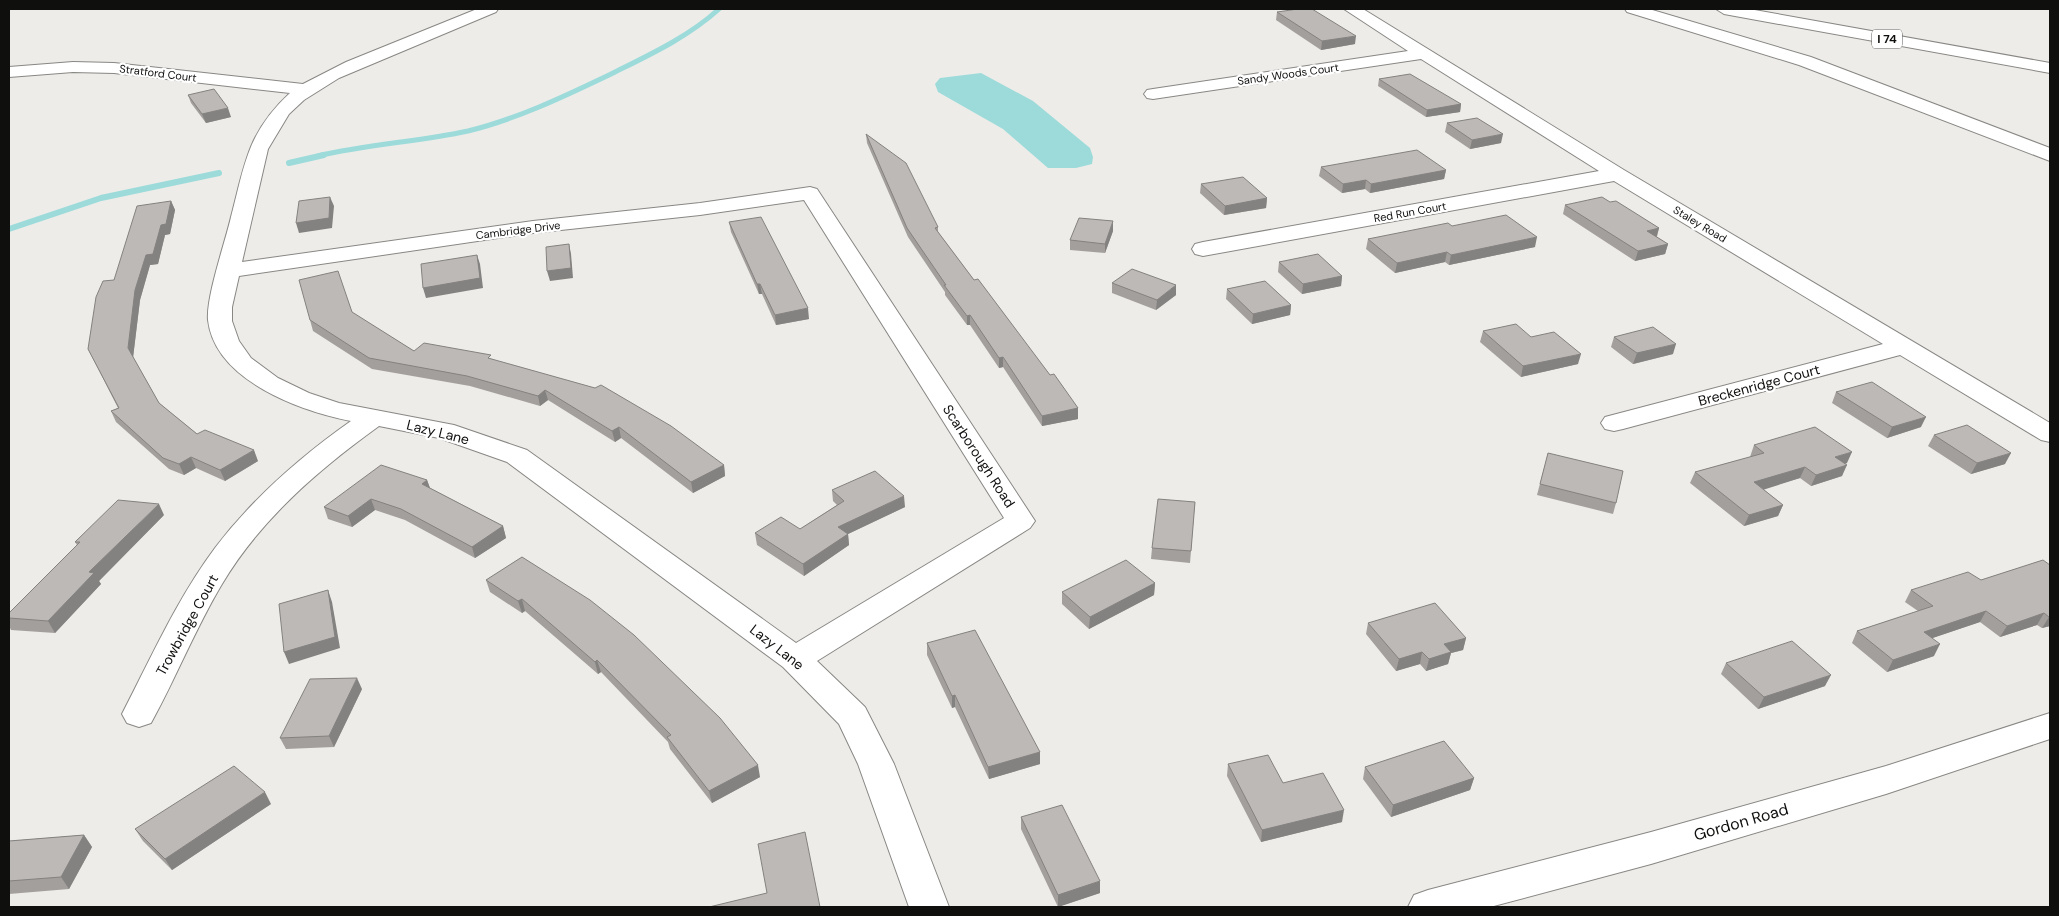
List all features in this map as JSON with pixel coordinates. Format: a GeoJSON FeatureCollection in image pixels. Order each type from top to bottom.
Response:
{"type":"FeatureCollection","features":[{"type":"Feature","properties":{"kind":"main road","name":"Lazy Lane"},"geometry":{"type":"LineString","coordinates":[[490,9],[337,72],[306,90],[281,111],[268,127],[258,149],[227,270],[220,307],[220,321],[227,342],[242,363],[269,383],[300,399],[334,410],[445,431],[517,456],[795,659],[853,716],[876,764],[929,907]]}},
{"type":"Feature","properties":{"kind":"main road","name":"Staley Road"},"geometry":{"type":"LineString","coordinates":[[1352,9],[1617,174],[2050,434]]}},
{"type":"Feature","properties":{"kind":"main road"},"geometry":{"type":"LineString","coordinates":[[1633,9],[1797,59],[2050,155]]}},
{"type":"Feature","properties":{"kind":"main road","name":"I 74"},"geometry":{"type":"LineString","coordinates":[[1724,9],[2050,68]]}},
{"type":"Feature","properties":{"kind":"main road","name":"Sandy Woods Court"},"geometry":{"type":"LineString","coordinates":[[1153,94],[1423,54]]}},
{"type":"Feature","properties":{"kind":"main road","name":"Stratford Court"},"geometry":{"type":"LineString","coordinates":[[9,72],[73,68],[114,68],[306,90]]}},
{"type":"Feature","properties":{"kind":"main road","name":"Red Run Court"},"geometry":{"type":"LineString","coordinates":[[1203,250],[1617,174]]}},
{"type":"Feature","properties":{"kind":"main road","name":"Cambridge Drive"},"geometry":{"type":"LineString","coordinates":[[227,270],[533,227],[700,209],[810,193]]}},
{"type":"Feature","properties":{"kind":"main road","name":"Scarborough Road"},"geometry":{"type":"LineString","coordinates":[[795,659],[1020,521],[810,193]]}},
{"type":"Feature","properties":{"kind":"main road","name":"Breckenridge Court"},"geometry":{"type":"LineString","coordinates":[[1614,423],[1904,346]]}},
{"type":"Feature","properties":{"kind":"main road","name":"Trowbridge Court"},"geometry":{"type":"LineString","coordinates":[[139,714],[209,579],[245,530],[280,492],[350,434],[373,418]]}},
{"type":"Feature","properties":{"kind":"main road","name":"Gordon Road"},"geometry":{"type":"LineString","coordinates":[[1428,907],[1651,848],[1886,780],[2050,726]]}},
{"type":"Feature","properties":{"kind":"water"},"geometry":{"type":"Polygon","coordinates":[[[981,73],[1033,101],[1090,148],[1093,157],[1092,164],[1076,168],[1048,168],[1003,129],[938,92],[935,84],[940,78],[981,73]]]}},
{"type":"Feature","properties":{"kind":"building"},"geometry":{"type":"Polygon","coordinates":[[[1312,9],[1356,36],[1322,41],[1277,12],[1312,9]]]}},
{"type":"Feature","properties":{"kind":"building"},"geometry":{"type":"Polygon","coordinates":[[[1410,74],[1461,104],[1427,110],[1379,79],[1410,74]]]}},
{"type":"Feature","properties":{"kind":"building"},"geometry":{"type":"Polygon","coordinates":[[[214,89],[228,108],[202,114],[188,95],[214,89]]]}},
{"type":"Feature","properties":{"kind":"building"},"geometry":{"type":"Polygon","coordinates":[[[1477,118],[1503,134],[1472,140],[1447,123],[1477,118]]]}},
{"type":"Feature","properties":{"kind":"building"},"geometry":{"type":"Polygon","coordinates":[[[866,134],[906,163],[938,227],[935,228],[974,280],[978,279],[1050,375],[1054,374],[1078,408],[1042,416],[1003,357],[999,358],[970,315],[967,316],[944,285],[946,285],[907,228],[866,134]]]}},
{"type":"Feature","properties":{"kind":"building"},"geometry":{"type":"Polygon","coordinates":[[[1417,150],[1446,170],[1371,184],[1366,180],[1343,184],[1321,167],[1417,150]]]}},
{"type":"Feature","properties":{"kind":"building"},"geometry":{"type":"Polygon","coordinates":[[[1243,177],[1267,198],[1225,206],[1201,184],[1243,177]]]}},
{"type":"Feature","properties":{"kind":"building"},"geometry":{"type":"Polygon","coordinates":[[[330,197],[329,218],[296,223],[299,201],[330,197]]]}},
{"type":"Feature","properties":{"kind":"building"},"geometry":{"type":"Polygon","coordinates":[[[1602,197],[1610,202],[1616,201],[1659,228],[1647,231],[1668,244],[1638,251],[1565,205],[1602,197]]]}},
{"type":"Feature","properties":{"kind":"building"},"geometry":{"type":"Polygon","coordinates":[[[171,201],[166,224],[161,225],[153,254],[146,255],[135,290],[128,348],[159,403],[197,434],[205,430],[254,450],[220,470],[191,457],[179,464],[163,458],[111,411],[119,408],[88,349],[96,297],[103,281],[114,280],[137,206],[171,201]]]}},
{"type":"Feature","properties":{"kind":"building"},"geometry":{"type":"Polygon","coordinates":[[[1506,215],[1537,237],[1451,255],[1447,252],[1397,263],[1368,239],[1448,223],[1452,226],[1506,215]]]}},
{"type":"Feature","properties":{"kind":"building"},"geometry":{"type":"Polygon","coordinates":[[[761,217],[808,308],[775,315],[760,284],[757,284],[729,222],[761,217]]]}},
{"type":"Feature","properties":{"kind":"building"},"geometry":{"type":"Polygon","coordinates":[[[1079,218],[1113,221],[1105,244],[1070,240],[1079,218]]]}},
{"type":"Feature","properties":{"kind":"building"},"geometry":{"type":"Polygon","coordinates":[[[569,244],[571,268],[547,271],[546,247],[569,244]]]}},
{"type":"Feature","properties":{"kind":"building"},"geometry":{"type":"Polygon","coordinates":[[[1318,254],[1342,276],[1303,284],[1279,262],[1318,254]]]}},
{"type":"Feature","properties":{"kind":"building"},"geometry":{"type":"Polygon","coordinates":[[[477,255],[480,278],[423,288],[421,264],[477,255]]]}},
{"type":"Feature","properties":{"kind":"building"},"geometry":{"type":"Polygon","coordinates":[[[1132,269],[1176,285],[1157,300],[1112,283],[1132,269]]]}},
{"type":"Feature","properties":{"kind":"building"},"geometry":{"type":"Polygon","coordinates":[[[338,271],[352,312],[414,351],[424,343],[491,355],[488,358],[595,388],[601,385],[671,426],[724,465],[691,482],[619,427],[612,431],[545,390],[538,396],[467,376],[369,358],[310,320],[299,280],[338,271]]]}},
{"type":"Feature","properties":{"kind":"building"},"geometry":{"type":"Polygon","coordinates":[[[1265,281],[1291,305],[1253,314],[1227,289],[1265,281]]]}},
{"type":"Feature","properties":{"kind":"building"},"geometry":{"type":"Polygon","coordinates":[[[1516,324],[1531,337],[1554,332],[1581,354],[1523,366],[1483,331],[1516,324]]]}},
{"type":"Feature","properties":{"kind":"building"},"geometry":{"type":"Polygon","coordinates":[[[1653,327],[1676,344],[1637,353],[1614,337],[1653,327]]]}},
{"type":"Feature","properties":{"kind":"building"},"geometry":{"type":"Polygon","coordinates":[[[1872,382],[1926,417],[1892,427],[1836,392],[1872,382]]]}},
{"type":"Feature","properties":{"kind":"building"},"geometry":{"type":"Polygon","coordinates":[[[1967,425],[2011,453],[1977,463],[1934,435],[1967,425]]]}},
{"type":"Feature","properties":{"kind":"building"},"geometry":{"type":"Polygon","coordinates":[[[1815,427],[1852,452],[1835,457],[1847,465],[1816,475],[1805,467],[1754,482],[1783,505],[1749,515],[1695,472],[1764,453],[1754,445],[1815,427]]]}},
{"type":"Feature","properties":{"kind":"building"},"geometry":{"type":"Polygon","coordinates":[[[1548,453],[1623,471],[1616,503],[1540,484],[1548,453]]]}},
{"type":"Feature","properties":{"kind":"building"},"geometry":{"type":"Polygon","coordinates":[[[381,465],[427,480],[422,484],[503,526],[472,547],[401,509],[371,499],[348,516],[324,507],[381,465]]]}},
{"type":"Feature","properties":{"kind":"building"},"geometry":{"type":"Polygon","coordinates":[[[875,471],[904,496],[838,527],[848,534],[803,564],[755,533],[781,517],[800,529],[844,501],[832,490],[875,471]]]}},
{"type":"Feature","properties":{"kind":"building"},"geometry":{"type":"Polygon","coordinates":[[[1158,499],[1195,502],[1191,551],[1152,548],[1158,499]]]}},
{"type":"Feature","properties":{"kind":"building"},"geometry":{"type":"Polygon","coordinates":[[[118,500],[159,504],[89,572],[94,573],[48,621],[9,618],[9,613],[80,542],[75,542],[118,500]]]}},
{"type":"Feature","properties":{"kind":"building"},"geometry":{"type":"Polygon","coordinates":[[[522,557],[590,600],[634,635],[720,718],[758,765],[709,791],[667,737],[671,735],[597,660],[595,662],[522,599],[518,601],[486,580],[522,557]]]}},
{"type":"Feature","properties":{"kind":"building"},"geometry":{"type":"Polygon","coordinates":[[[1126,560],[1155,583],[1090,617],[1062,592],[1126,560]]]}},
{"type":"Feature","properties":{"kind":"building"},"geometry":{"type":"Polygon","coordinates":[[[2043,560],[2050,565],[2049,617],[2044,613],[2007,626],[1986,611],[1924,632],[1940,644],[1893,660],[1857,631],[1933,606],[1911,590],[1968,572],[1981,580],[2043,560]]]}},
{"type":"Feature","properties":{"kind":"building"},"geometry":{"type":"Polygon","coordinates":[[[328,590],[335,637],[284,652],[279,604],[328,590]]]}},
{"type":"Feature","properties":{"kind":"building"},"geometry":{"type":"Polygon","coordinates":[[[1435,603],[1466,638],[1444,644],[1451,652],[1429,659],[1422,652],[1399,659],[1368,623],[1435,603]]]}},
{"type":"Feature","properties":{"kind":"building"},"geometry":{"type":"Polygon","coordinates":[[[975,630],[1040,752],[988,767],[955,695],[952,696],[927,643],[975,630]]]}},
{"type":"Feature","properties":{"kind":"building"},"geometry":{"type":"Polygon","coordinates":[[[1792,641],[1831,675],[1764,697],[1726,663],[1792,641]]]}},
{"type":"Feature","properties":{"kind":"building"},"geometry":{"type":"Polygon","coordinates":[[[357,678],[329,736],[280,738],[310,679],[357,678]]]}},
{"type":"Feature","properties":{"kind":"building"},"geometry":{"type":"Polygon","coordinates":[[[1444,741],[1474,778],[1393,805],[1365,767],[1444,741]]]}},
{"type":"Feature","properties":{"kind":"building"},"geometry":{"type":"Polygon","coordinates":[[[1268,755],[1283,783],[1323,773],[1344,810],[1262,830],[1228,764],[1268,755]]]}},
{"type":"Feature","properties":{"kind":"building"},"geometry":{"type":"Polygon","coordinates":[[[234,766],[265,792],[165,859],[135,829],[234,766]]]}},
{"type":"Feature","properties":{"kind":"building"},"geometry":{"type":"Polygon","coordinates":[[[1062,805],[1100,881],[1058,895],[1021,817],[1062,805]]]}},
{"type":"Feature","properties":{"kind":"building"},"geometry":{"type":"Polygon","coordinates":[[[805,832],[820,907],[709,907],[767,893],[758,844],[805,832]]]}},
{"type":"Feature","properties":{"kind":"building"},"geometry":{"type":"Polygon","coordinates":[[[84,835],[61,877],[9,881],[9,841],[84,835]]]}},
{"type":"Feature","properties":{"kind":"waterway"},"geometry":{"type":"LineString","coordinates":[[318,156],[468,131],[522,114],[609,75],[652,53],[694,29],[719,9]]}},
{"type":"Feature","properties":{"kind":"waterway"},"geometry":{"type":"LineString","coordinates":[[289,163],[324,155]]}},
{"type":"Feature","properties":{"kind":"waterway"},"geometry":{"type":"LineString","coordinates":[[9,229],[101,198],[219,173]]}}]}
